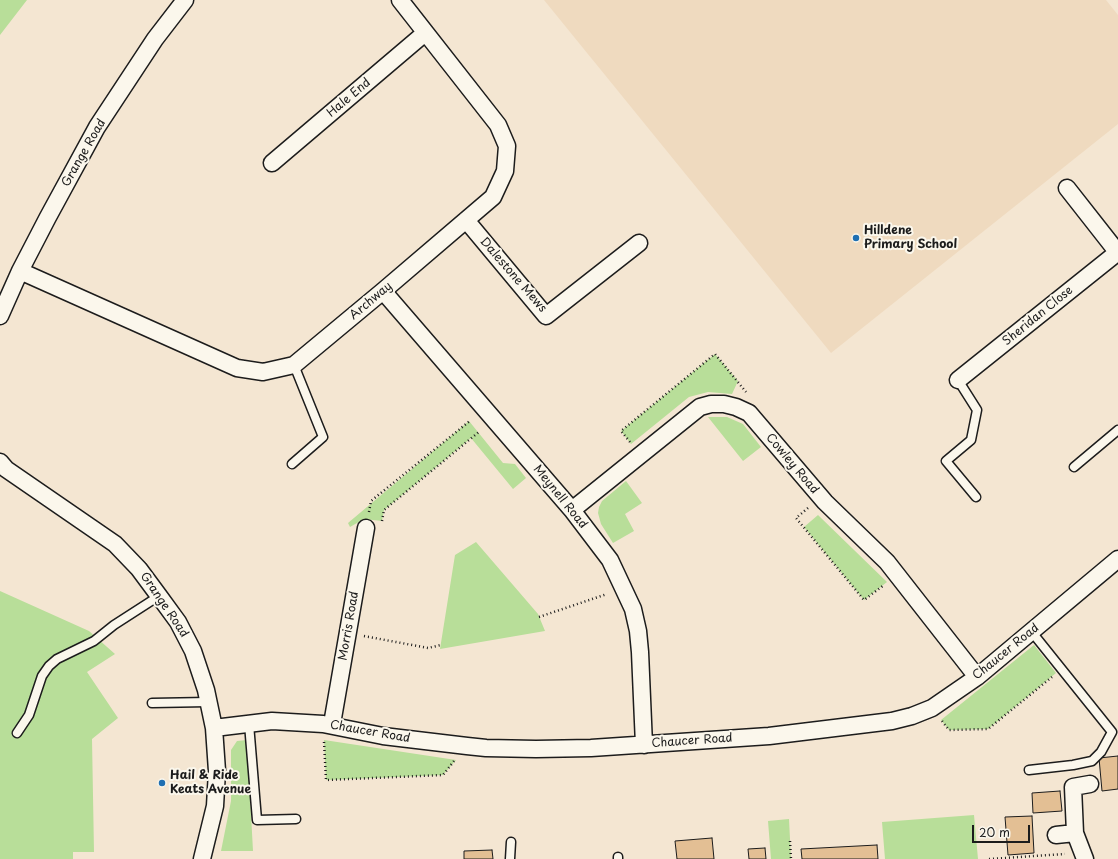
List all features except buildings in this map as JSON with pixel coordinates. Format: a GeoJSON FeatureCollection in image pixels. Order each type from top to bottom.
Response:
{"type":"FeatureCollection","features":[{"type":"Feature","properties":{"kind":"street","name":"Grange Road"},"geometry":{"type":"LineString","coordinates":[[0,316],[20,271],[97,127],[155,39],[185,0]]}},
{"type":"Feature","properties":{"kind":"street","name":"Archway"},"geometry":{"type":"LineString","coordinates":[[20,271],[238,368],[263,372],[294,365],[493,197],[505,171],[507,146],[498,125],[400,0]]}},
{"type":"Feature","properties":{"kind":"street","name":"Hale End"},"geometry":{"type":"LineString","coordinates":[[272,163],[425,33]]}},
{"type":"Feature","properties":{"kind":"street","name":"Sheridan Close"},"geometry":{"type":"LineString","coordinates":[[958,380],[1118,252],[1066,188]]}},
{"type":"Feature","properties":{"kind":"street","name":"Dalestone Mews"},"geometry":{"type":"LineString","coordinates":[[466,220],[546,316],[639,243]]}},
{"type":"Feature","properties":{"kind":"street","name":"Meynell Road"},"geometry":{"type":"LineString","coordinates":[[383,291],[572,510],[610,560],[633,609],[638,631],[644,745]]}},
{"type":"Feature","properties":{"kind":"street","name":"Cowley Road"},"geometry":{"type":"LineString","coordinates":[[572,510],[700,407],[711,404],[724,404],[736,407],[748,413],[820,497],[887,562],[977,676]]}},
{"type":"Feature","properties":{"kind":"street","name":"Grange Road"},"geometry":{"type":"LineString","coordinates":[[0,462],[6,468],[115,544],[139,569],[160,596],[178,622],[193,651],[206,690],[214,728],[217,771],[215,806],[202,859]]}},
{"type":"Feature","properties":{"kind":"street","name":"Morris Road"},"geometry":{"type":"LineString","coordinates":[[327,724],[347,634],[366,523]]}},
{"type":"Feature","properties":{"kind":"street","name":"Chaucer Road"},"geometry":{"type":"LineString","coordinates":[[214,728],[272,721],[327,724],[383,736],[467,746],[486,748],[544,749],[644,745],[769,736],[892,721],[912,716],[932,708],[977,676],[1118,559]]}},
{"type":"Feature","properties":{"kind":"street"},"geometry":{"type":"LineString","coordinates":[[1084,856],[1075,833],[1073,786],[1090,784]]}},
{"type":"Feature","properties":{"kind":"street"},"geometry":{"type":"LineString","coordinates":[[1056,835],[1075,833]]}},
{"type":"Feature","properties":{"kind":"lane"},"geometry":{"type":"LineString","coordinates":[[292,464],[323,437],[294,365]]}},
{"type":"Feature","properties":{"kind":"lane"},"geometry":{"type":"LineString","coordinates":[[958,380],[977,410],[971,440],[946,460],[976,497]]}},
{"type":"Feature","properties":{"kind":"lane"},"geometry":{"type":"LineString","coordinates":[[1074,467],[1118,430]]}},
{"type":"Feature","properties":{"kind":"lane"},"geometry":{"type":"LineString","coordinates":[[17,733],[29,715],[42,676],[49,666],[57,659],[94,641],[114,625],[160,596]]}},
{"type":"Feature","properties":{"kind":"lane"},"geometry":{"type":"LineString","coordinates":[[1029,770],[1073,766],[1092,761],[1100,752],[1112,732],[1031,631]]}},
{"type":"Feature","properties":{"kind":"lane"},"geometry":{"type":"LineString","coordinates":[[152,703],[208,702]]}},
{"type":"Feature","properties":{"kind":"lane"},"geometry":{"type":"LineString","coordinates":[[249,724],[257,820],[296,819]]}},
{"type":"Feature","properties":{"kind":"lane"},"geometry":{"type":"LineString","coordinates":[[510,859],[511,842]]}},
{"type":"Feature","properties":{"kind":"path"},"geometry":{"type":"LineString","coordinates":[[490,414],[384,510],[382,521],[366,523],[371,501],[490,414]]}},
{"type":"Feature","properties":{"kind":"path"},"geometry":{"type":"LineString","coordinates":[[820,497],[796,518],[864,600],[897,574]]}},
{"type":"Feature","properties":{"kind":"path"},"geometry":{"type":"LineString","coordinates":[[540,617],[624,589]]}},
{"type":"Feature","properties":{"kind":"path"},"geometry":{"type":"LineString","coordinates":[[347,634],[428,648],[441,645]]}},
{"type":"Feature","properties":{"kind":"path"},"geometry":{"type":"LineString","coordinates":[[932,708],[949,730],[988,729],[1062,669]]}},
{"type":"Feature","properties":{"kind":"path"},"geometry":{"type":"LineString","coordinates":[[327,724],[326,780],[443,775],[467,746]]}},
{"type":"Feature","properties":{"kind":"path"},"geometry":{"type":"LineString","coordinates":[[790,841],[791,859]]}},
{"type":"Feature","properties":{"kind":"path"},"geometry":{"type":"LineString","coordinates":[[989,859],[1084,856]]}},
{"type":"Feature","properties":{"kind":"shaded area","name":"Hilldene Primary School"},"geometry":{"type":"Polygon","coordinates":[[[544,0],[1106,0],[1118,15],[1118,124],[831,353],[544,0]]]}},
{"type":"Feature","properties":{"kind":"green space"},"geometry":{"type":"Polygon","coordinates":[[[0,0],[27,0],[0,35],[0,0]]]}},
{"type":"Feature","properties":{"kind":"green space"},"geometry":{"type":"Polygon","coordinates":[[[715,354],[738,381],[732,394],[708,392],[689,397],[631,444],[621,431],[715,354]]]}},
{"type":"Feature","properties":{"kind":"green space"},"geometry":{"type":"Polygon","coordinates":[[[708,417],[727,417],[743,424],[761,447],[743,461],[708,417]]]}},
{"type":"Feature","properties":{"kind":"green space"},"geometry":{"type":"Polygon","coordinates":[[[469,421],[503,463],[515,464],[526,478],[513,489],[471,438],[384,510],[382,521],[364,519],[350,527],[348,523],[469,421]]]}},
{"type":"Feature","properties":{"kind":"green space"},"geometry":{"type":"Polygon","coordinates":[[[626,481],[642,503],[625,514],[634,531],[613,543],[601,524],[598,513],[599,507],[602,501],[626,481]]]}},
{"type":"Feature","properties":{"kind":"green space"},"geometry":{"type":"Polygon","coordinates":[[[818,515],[887,582],[864,600],[804,527],[818,515]]]}},
{"type":"Feature","properties":{"kind":"green space"},"geometry":{"type":"Polygon","coordinates":[[[476,542],[538,614],[545,631],[440,649],[455,555],[476,542]]]}},
{"type":"Feature","properties":{"kind":"green space"},"geometry":{"type":"Polygon","coordinates":[[[0,591],[89,631],[115,654],[87,672],[118,718],[92,739],[94,852],[73,852],[73,859],[0,859],[0,591]]]}},
{"type":"Feature","properties":{"kind":"green space"},"geometry":{"type":"Polygon","coordinates":[[[1034,645],[1056,673],[988,729],[949,730],[941,720],[1034,645]]]}},
{"type":"Feature","properties":{"kind":"green space"},"geometry":{"type":"Polygon","coordinates":[[[247,740],[253,851],[221,851],[231,801],[231,750],[237,741],[247,740]]]}},
{"type":"Feature","properties":{"kind":"green space"},"geometry":{"type":"Polygon","coordinates":[[[324,740],[456,760],[443,775],[326,780],[324,740]]]}},
{"type":"Feature","properties":{"kind":"green space"},"geometry":{"type":"Polygon","coordinates":[[[974,815],[978,859],[885,859],[882,822],[974,815]]]}},
{"type":"Feature","properties":{"kind":"green space"},"geometry":{"type":"Polygon","coordinates":[[[789,819],[791,859],[771,859],[768,821],[789,819]]]}},
{"type":"Feature","properties":{"kind":"place","name":"Hilldene Primary School"},"geometry":{"type":"Point","coordinates":[856,238]}},
{"type":"Feature","properties":{"kind":"place","name":"Hail & Ride Keats Avenue"},"geometry":{"type":"Point","coordinates":[162,783]}}]}
